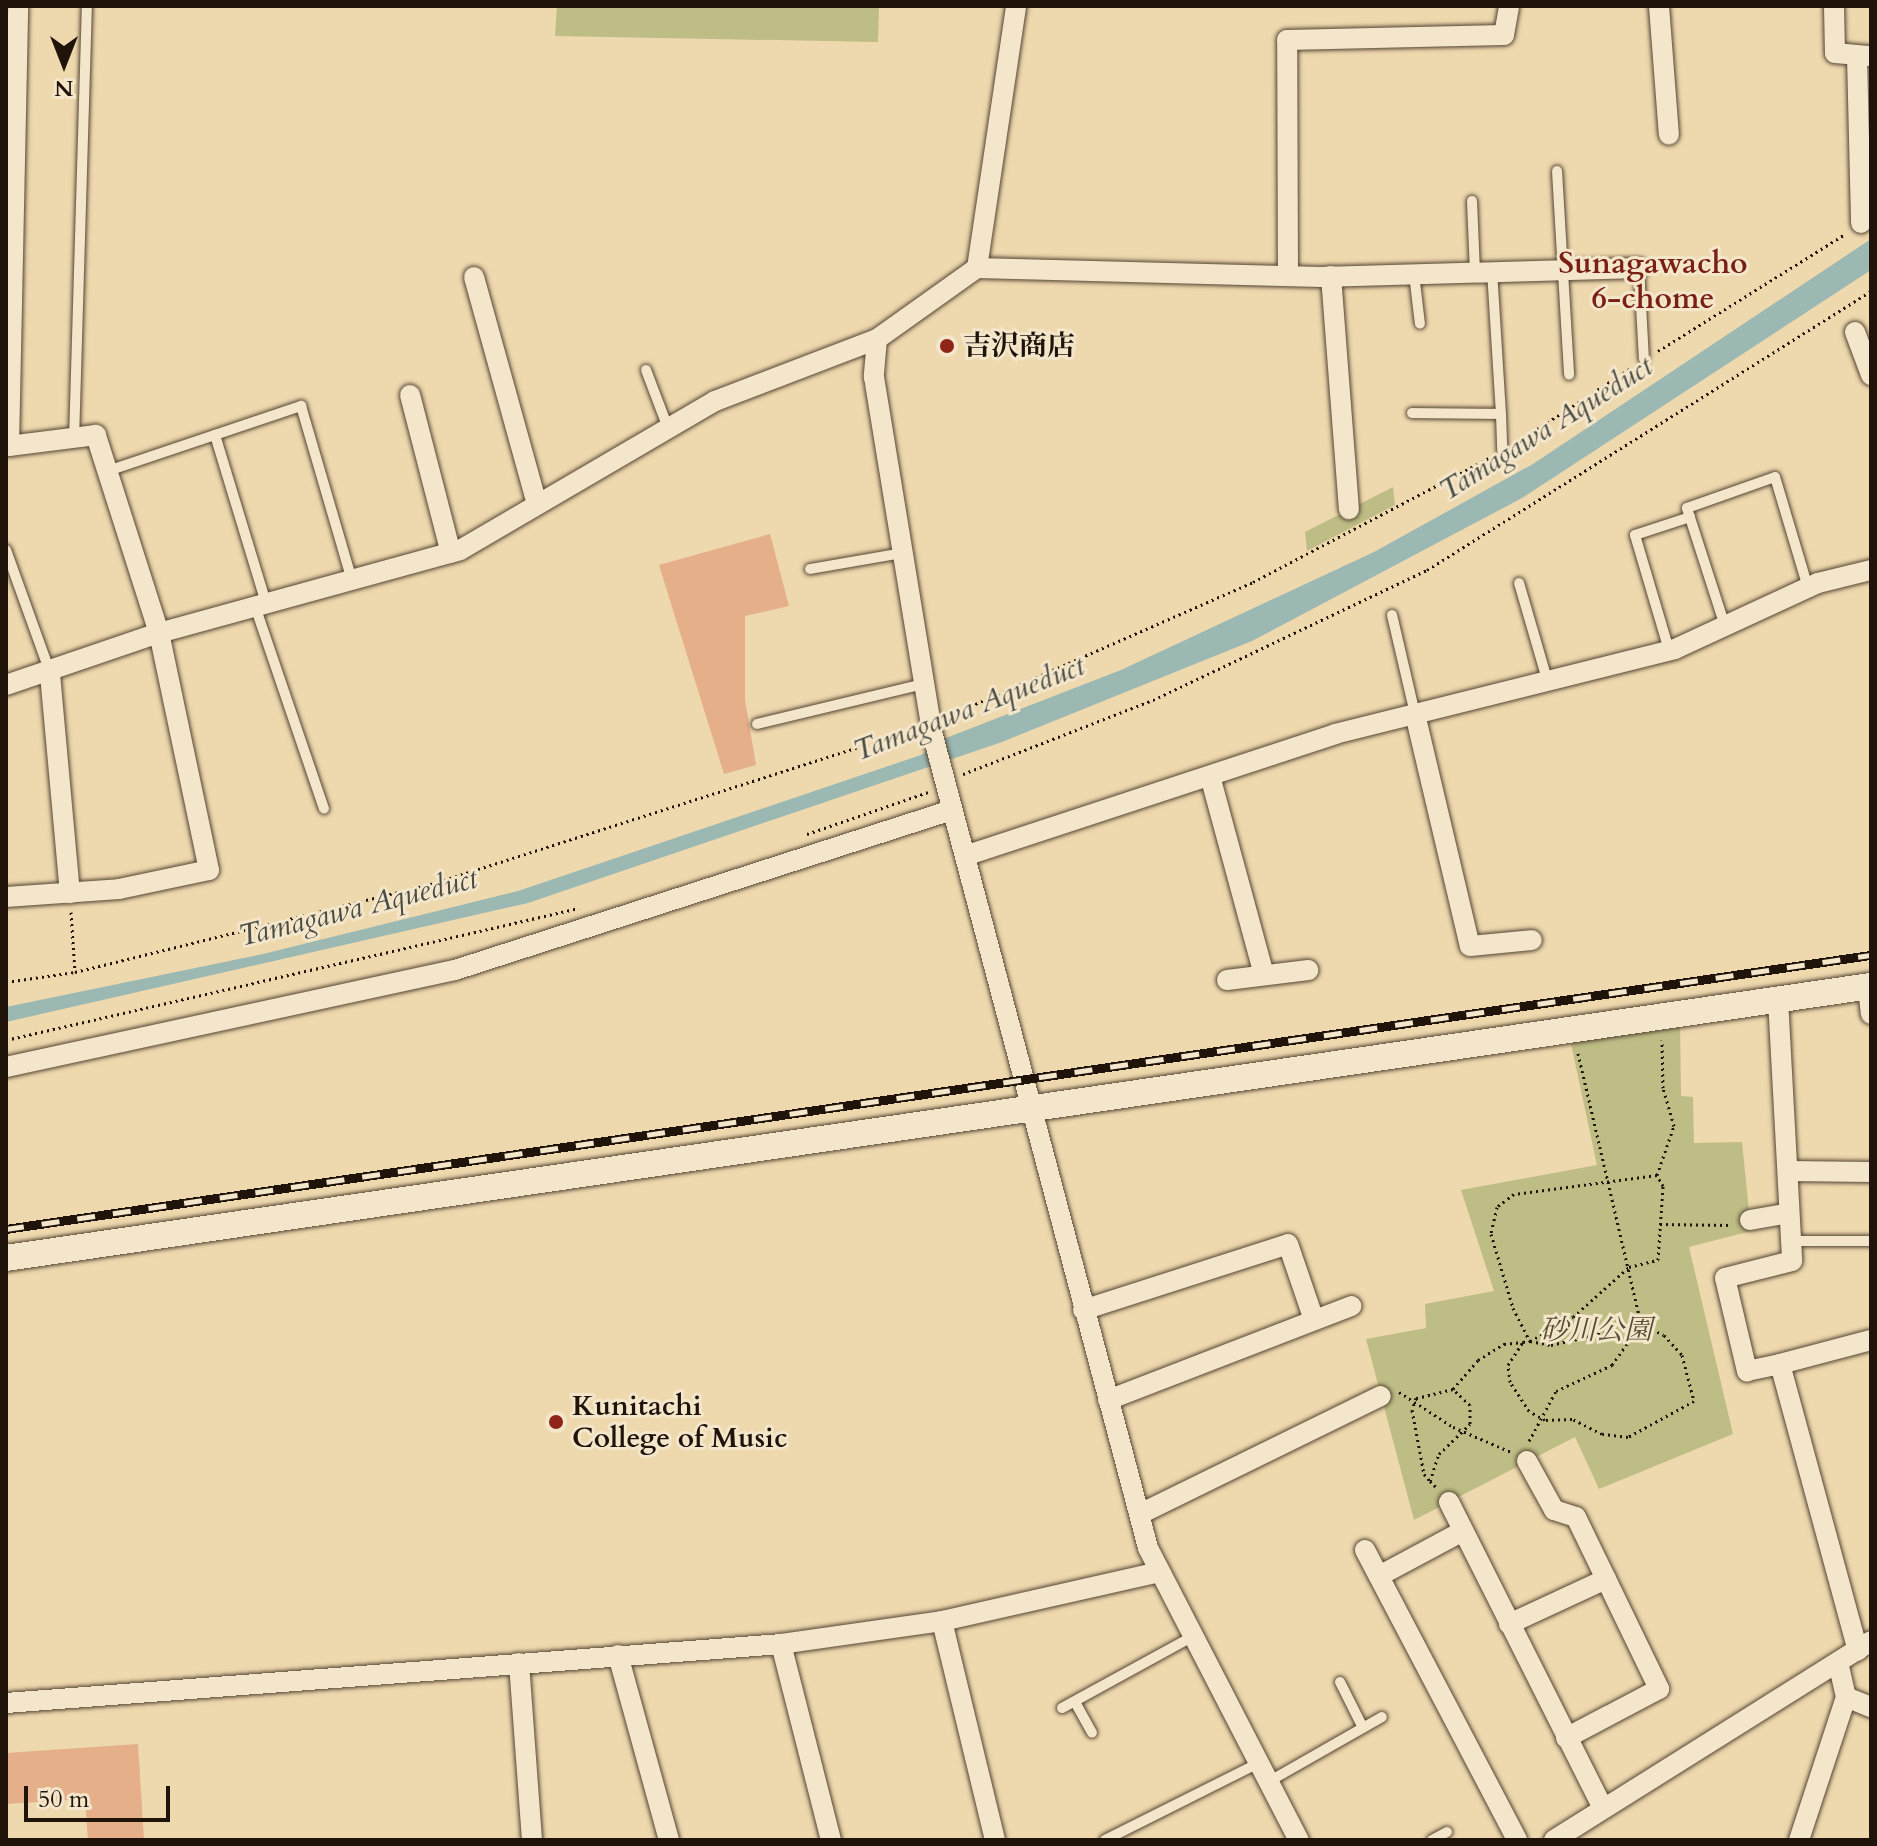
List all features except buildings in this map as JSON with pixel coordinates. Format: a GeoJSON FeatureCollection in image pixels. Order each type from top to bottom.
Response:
{"type":"FeatureCollection","features":[{"type":"Feature","properties":{"kind":"street"},"geometry":{"type":"LineString","coordinates":[[6,897],[70,893],[209,870],[159,633],[96,435],[74,442],[8,446],[12,40],[18,6]]}},
{"type":"Feature","properties":{"kind":"street"},"geometry":{"type":"LineString","coordinates":[[977,268],[1016,6]]}},
{"type":"Feature","properties":{"kind":"street"},"geometry":{"type":"LineString","coordinates":[[1288,276],[1287,40],[1504,35],[1509,6]]}},
{"type":"Feature","properties":{"kind":"street"},"geometry":{"type":"LineString","coordinates":[[1659,6],[1669,135]]}},
{"type":"Feature","properties":{"kind":"street"},"geometry":{"type":"LineString","coordinates":[[1834,6],[1835,53],[1864,56],[1861,223]]}},
{"type":"Feature","properties":{"kind":"street"},"geometry":{"type":"LineString","coordinates":[[6,685],[50,674],[159,633],[451,553],[743,387],[877,339],[977,268],[1331,276],[1639,268]]}},
{"type":"Feature","properties":{"kind":"street"},"geometry":{"type":"LineString","coordinates":[[1331,276],[1349,509]]}},
{"type":"Feature","properties":{"kind":"street"},"geometry":{"type":"LineString","coordinates":[[474,277],[537,504]]}},
{"type":"Feature","properties":{"kind":"street"},"geometry":{"type":"LineString","coordinates":[[1855,332],[1871,375]]}},
{"type":"Feature","properties":{"kind":"street"},"geometry":{"type":"LineString","coordinates":[[877,339],[874,377],[931,728],[1155,1573],[1299,1840]]}},
{"type":"Feature","properties":{"kind":"street"},"geometry":{"type":"LineString","coordinates":[[410,395],[451,553]]}},
{"type":"Feature","properties":{"kind":"street"},"geometry":{"type":"LineString","coordinates":[[965,856],[1210,776],[1415,714],[1548,683],[1669,650],[1808,588],[1871,570]]}},
{"type":"Feature","properties":{"kind":"street"},"geometry":{"type":"LineString","coordinates":[[50,674],[70,893]]}},
{"type":"Feature","properties":{"kind":"street"},"geometry":{"type":"LineString","coordinates":[[1415,714],[1470,946],[1532,940]]}},
{"type":"Feature","properties":{"kind":"street"},"geometry":{"type":"LineString","coordinates":[[1210,776],[1264,975]]}},
{"type":"Feature","properties":{"kind":"street"},"geometry":{"type":"LineString","coordinates":[[6,1067],[455,970],[952,810]]}},
{"type":"Feature","properties":{"kind":"street"},"geometry":{"type":"LineString","coordinates":[[1227,980],[1308,970]]}},
{"type":"Feature","properties":{"kind":"street"},"geometry":{"type":"LineString","coordinates":[[6,1258],[1869,986],[1871,1014]]}},
{"type":"Feature","properties":{"kind":"street"},"geometry":{"type":"LineString","coordinates":[[1778,999],[1792,1261],[1725,1278],[1747,1371],[1871,1340]]}},
{"type":"Feature","properties":{"kind":"street"},"geometry":{"type":"LineString","coordinates":[[1788,1171],[1871,1172]]}},
{"type":"Feature","properties":{"kind":"street"},"geometry":{"type":"LineString","coordinates":[[1750,1220],[1788,1213]]}},
{"type":"Feature","properties":{"kind":"street"},"geometry":{"type":"LineString","coordinates":[[1083,1310],[1288,1244],[1314,1320]]}},
{"type":"Feature","properties":{"kind":"street"},"geometry":{"type":"LineString","coordinates":[[1108,1400],[1351,1306]]}},
{"type":"Feature","properties":{"kind":"street"},"geometry":{"type":"LineString","coordinates":[[1554,1840],[1839,1666],[1865,1646],[1780,1364]]}},
{"type":"Feature","properties":{"kind":"street"},"geometry":{"type":"LineString","coordinates":[[1140,1514],[1381,1396]]}},
{"type":"Feature","properties":{"kind":"street"},"geometry":{"type":"LineString","coordinates":[[1527,1461],[1554,1510],[1576,1517],[1659,1689],[1566,1738]]}},
{"type":"Feature","properties":{"kind":"street"},"geometry":{"type":"LineString","coordinates":[[1449,1502],[1603,1808]]}},
{"type":"Feature","properties":{"kind":"street"},"geometry":{"type":"LineString","coordinates":[[1379,1576],[1463,1531]]}},
{"type":"Feature","properties":{"kind":"street"},"geometry":{"type":"LineString","coordinates":[[1365,1550],[1517,1840]]}},
{"type":"Feature","properties":{"kind":"street"},"geometry":{"type":"LineString","coordinates":[[6,1703],[781,1644],[942,1621],[1155,1573]]}},
{"type":"Feature","properties":{"kind":"street"},"geometry":{"type":"LineString","coordinates":[[1509,1624],[1606,1579]]}},
{"type":"Feature","properties":{"kind":"street"},"geometry":{"type":"LineString","coordinates":[[942,1621],[995,1840]]}},
{"type":"Feature","properties":{"kind":"street"},"geometry":{"type":"LineString","coordinates":[[781,1644],[831,1840]]}},
{"type":"Feature","properties":{"kind":"street"},"geometry":{"type":"LineString","coordinates":[[618,1655],[669,1840]]}},
{"type":"Feature","properties":{"kind":"street"},"geometry":{"type":"LineString","coordinates":[[519,1663],[532,1840]]}},
{"type":"Feature","properties":{"kind":"street"},"geometry":{"type":"LineString","coordinates":[[1799,1840],[1846,1697],[1839,1666]]}},
{"type":"Feature","properties":{"kind":"street"},"geometry":{"type":"LineString","coordinates":[[1846,1697],[1871,1707]]}},
{"type":"Feature","properties":{"kind":"lane"},"geometry":{"type":"LineString","coordinates":[[74,442],[87,6]]}},
{"type":"Feature","properties":{"kind":"lane"},"geometry":{"type":"LineString","coordinates":[[1557,171],[1569,375]]}},
{"type":"Feature","properties":{"kind":"lane"},"geometry":{"type":"LineString","coordinates":[[1472,201],[1501,414],[1502,451]]}},
{"type":"Feature","properties":{"kind":"lane"},"geometry":{"type":"LineString","coordinates":[[1639,268],[1644,359]]}},
{"type":"Feature","properties":{"kind":"lane"},"geometry":{"type":"LineString","coordinates":[[1414,274],[1420,324]]}},
{"type":"Feature","properties":{"kind":"lane"},"geometry":{"type":"LineString","coordinates":[[646,370],[668,428]]}},
{"type":"Feature","properties":{"kind":"lane"},"geometry":{"type":"LineString","coordinates":[[108,471],[301,406],[352,580]]}},
{"type":"Feature","properties":{"kind":"lane"},"geometry":{"type":"LineString","coordinates":[[1412,413],[1501,414]]}},
{"type":"Feature","properties":{"kind":"lane"},"geometry":{"type":"LineString","coordinates":[[215,435],[260,604],[324,809]]}},
{"type":"Feature","properties":{"kind":"lane"},"geometry":{"type":"LineString","coordinates":[[1725,626],[1687,508],[1775,477],[1808,588]]}},
{"type":"Feature","properties":{"kind":"lane"},"geometry":{"type":"LineString","coordinates":[[1669,650],[1635,535],[1690,517]]}},
{"type":"Feature","properties":{"kind":"lane"},"geometry":{"type":"LineString","coordinates":[[6,550],[50,674]]}},
{"type":"Feature","properties":{"kind":"lane"},"geometry":{"type":"LineString","coordinates":[[810,569],[903,553]]}},
{"type":"Feature","properties":{"kind":"lane"},"geometry":{"type":"LineString","coordinates":[[1519,583],[1548,683]]}},
{"type":"Feature","properties":{"kind":"lane"},"geometry":{"type":"LineString","coordinates":[[1392,615],[1415,714]]}},
{"type":"Feature","properties":{"kind":"lane"},"geometry":{"type":"LineString","coordinates":[[757,724],[923,684]]}},
{"type":"Feature","properties":{"kind":"lane"},"geometry":{"type":"LineString","coordinates":[[1790,1241],[1871,1241]]}},
{"type":"Feature","properties":{"kind":"lane"},"geometry":{"type":"LineString","coordinates":[[1062,1708],[1190,1638]]}},
{"type":"Feature","properties":{"kind":"lane"},"geometry":{"type":"LineString","coordinates":[[1340,1682],[1363,1728]]}},
{"type":"Feature","properties":{"kind":"lane"},"geometry":{"type":"LineString","coordinates":[[1075,1702],[1092,1733]]}},
{"type":"Feature","properties":{"kind":"lane"},"geometry":{"type":"LineString","coordinates":[[1268,1782],[1382,1717]]}},
{"type":"Feature","properties":{"kind":"lane"},"geometry":{"type":"LineString","coordinates":[[1105,1840],[1257,1764]]}},
{"type":"Feature","properties":{"kind":"lane"},"geometry":{"type":"LineString","coordinates":[[1432,1840],[1447,1832]]}},
{"type":"Feature","properties":{"kind":"path"},"geometry":{"type":"LineString","coordinates":[[6,982],[75,972],[438,882],[931,728],[1253,582],[1502,451],[1839,238]]}},
{"type":"Feature","properties":{"kind":"path"},"geometry":{"type":"LineString","coordinates":[[794,839],[927,793],[944,775],[1153,700],[1427,570],[1871,291]]}},
{"type":"Feature","properties":{"kind":"path"},"geometry":{"type":"LineString","coordinates":[[70,893],[75,972]]}},
{"type":"Feature","properties":{"kind":"path"},"geometry":{"type":"LineString","coordinates":[[6,1040],[584,906]]}},
{"type":"Feature","properties":{"kind":"path"},"geometry":{"type":"LineString","coordinates":[[1530,1341],[1589,1305],[1629,1267],[1658,1260],[1663,1186],[1657,1175],[1674,1126],[1663,1088],[1659,1017]]}},
{"type":"Feature","properties":{"kind":"path"},"geometry":{"type":"LineString","coordinates":[[1381,1396],[1395,1391],[1416,1398],[1466,1432],[1492,1439],[1527,1461],[1539,1418],[1556,1391],[1612,1365],[1641,1324],[1611,1178],[1572,1029]]}},
{"type":"Feature","properties":{"kind":"path"},"geometry":{"type":"LineString","coordinates":[[1530,1341],[1491,1234],[1497,1207],[1537,1188],[1657,1175]]}},
{"type":"Feature","properties":{"kind":"path"},"geometry":{"type":"LineString","coordinates":[[1660,1224],[1725,1226],[1750,1220]]}},
{"type":"Feature","properties":{"kind":"path"},"geometry":{"type":"LineString","coordinates":[[1416,1398],[1453,1389],[1478,1360],[1523,1342],[1551,1345],[1641,1324],[1664,1335],[1682,1355],[1694,1401],[1685,1411],[1614,1438],[1572,1419],[1539,1418],[1510,1382],[1508,1365],[1523,1342]]}},
{"type":"Feature","properties":{"kind":"path"},"geometry":{"type":"LineString","coordinates":[[1430,1481],[1439,1454],[1466,1432],[1470,1405],[1453,1389]]}},
{"type":"Feature","properties":{"kind":"path"},"geometry":{"type":"LineString","coordinates":[[1416,1398],[1415,1440],[1430,1481],[1449,1502]]}},
{"type":"Feature","properties":{"kind":"green space"},"geometry":{"type":"Polygon","coordinates":[[[557,6],[879,6],[878,42],[555,36],[557,6]]]}},
{"type":"Feature","properties":{"kind":"green space"},"geometry":{"type":"Polygon","coordinates":[[[1393,487],[1395,505],[1307,551],[1305,532],[1393,487]]]}},
{"type":"Feature","properties":{"kind":"green space","name":"砂川公園"},"geometry":{"type":"Polygon","coordinates":[[[1680,1021],[1681,1096],[1693,1097],[1694,1143],[1742,1142],[1751,1231],[1689,1247],[1733,1434],[1599,1489],[1575,1437],[1414,1520],[1366,1339],[1426,1328],[1425,1304],[1494,1291],[1461,1190],[1597,1165],[1570,1039],[1680,1021]]]}},
{"type":"Feature","properties":{"kind":"water"},"geometry":{"type":"Polygon","coordinates":[[[1871,239],[1871,270],[1522,498],[1252,641],[1002,742],[528,903],[6,1022],[6,1007],[263,954],[518,891],[921,755],[946,738],[1121,670],[1374,552],[1533,464],[1871,239]]]}},
{"type":"Feature","properties":{"kind":"railway"},"geometry":{"type":"LineString","coordinates":[[6,1229],[1871,955]]}},
{"type":"Feature","properties":{"kind":"place","name":"吉沢商店"},"geometry":{"type":"Point","coordinates":[947,346]}},
{"type":"Feature","properties":{"kind":"place","name":"Kunitachi College of Music"},"geometry":{"type":"Point","coordinates":[556,1422]}},
{"type":"Feature","properties":{"kind":"district","name":"Sunagawacho 6-chome"},"geometry":{"type":"Point","coordinates":[1653,281]}},
{"type":"Feature","properties":{"kind":"water label","name":"Tamagawa Aqueduct"},"geometry":{"type":"Point","coordinates":[1546,429]}},
{"type":"Feature","properties":{"kind":"water label","name":"Tamagawa Aqueduct"},"geometry":{"type":"Point","coordinates":[969,709]}},
{"type":"Feature","properties":{"kind":"water label","name":"Tamagawa Aqueduct"},"geometry":{"type":"Point","coordinates":[358,908]}}]}
